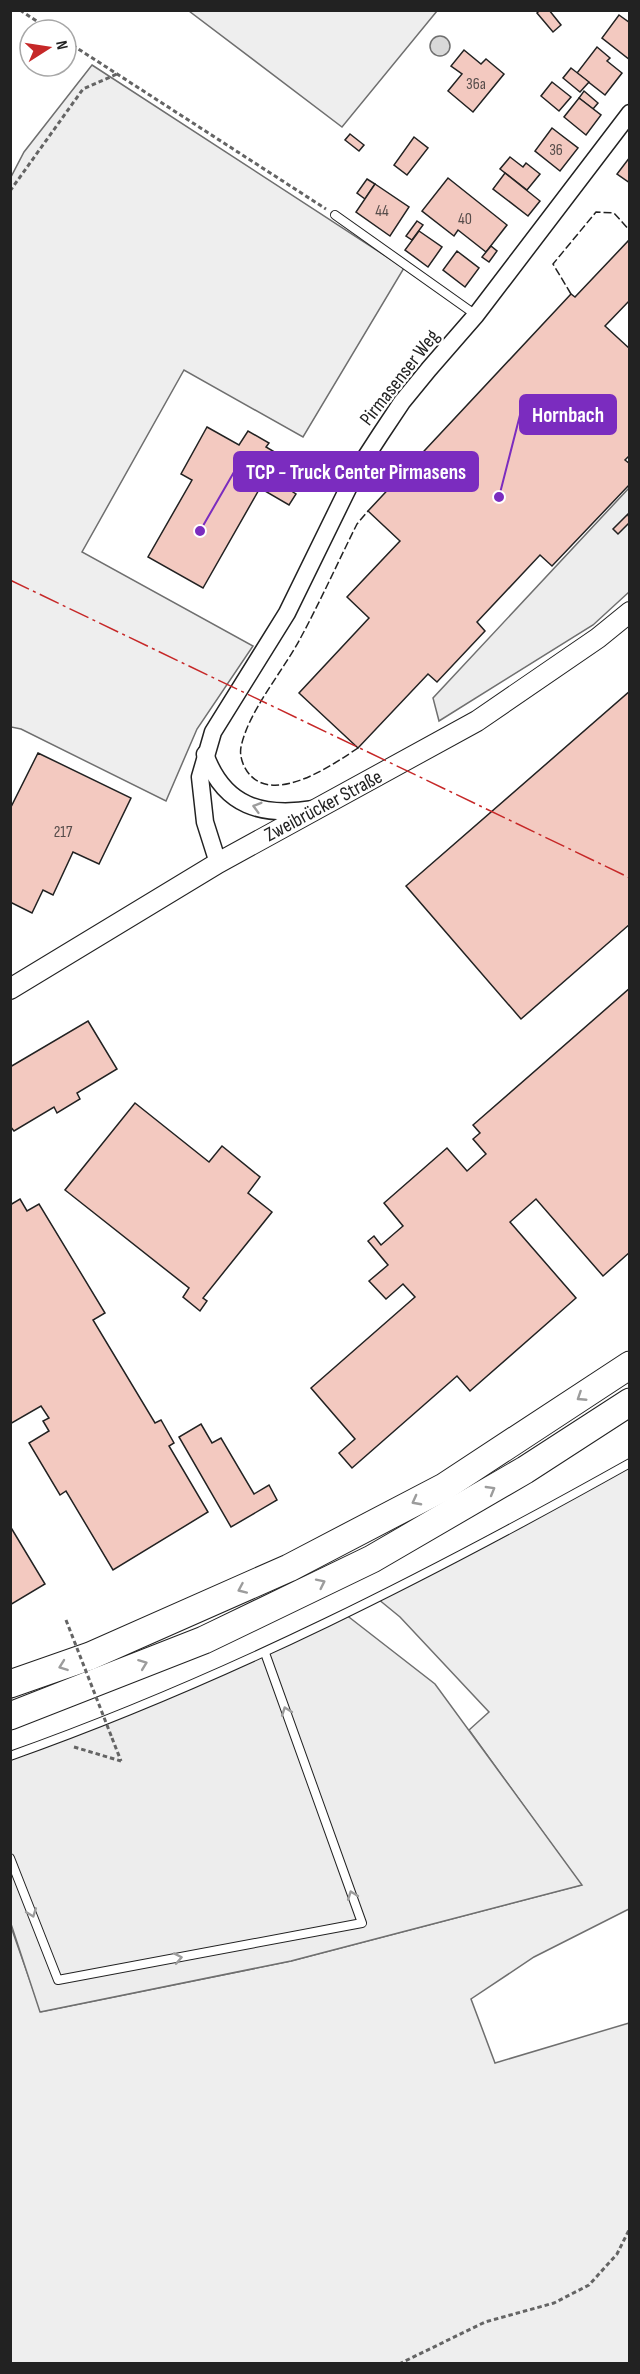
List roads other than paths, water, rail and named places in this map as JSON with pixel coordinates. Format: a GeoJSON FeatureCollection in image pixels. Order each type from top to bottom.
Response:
{"type":"FeatureCollection","features":[{"type":"Feature","properties":{"kind":"highway"},"geometry":{"type":"LineString","coordinates":[[10,1684],[90,1656],[289,1568],[444,1487],[630,1365]]}},
{"type":"Feature","properties":{"kind":"highway"},"geometry":{"type":"LineString","coordinates":[[10,1716],[204,1640],[372,1558],[525,1470],[630,1402]]}},
{"type":"Feature","properties":{"kind":"street","name":"Pirmasenser Weg"},"geometry":{"type":"LineString","coordinates":[[218,863],[201,803],[200,777],[213,732],[287,613],[356,472],[402,402],[476,315],[630,113]]}},
{"type":"Feature","properties":{"kind":"street","name":"Zweibrücker Straße"},"geometry":{"type":"LineString","coordinates":[[10,989],[218,863],[477,721],[570,658],[630,612]]}},
{"type":"Feature","properties":{"kind":"street"},"geometry":{"type":"LineString","coordinates":[[205,754],[212,774],[223,787],[251,807],[278,812],[315,809]]}},
{"type":"Feature","properties":{"kind":"lane"},"geometry":{"type":"LineString","coordinates":[[335,215],[476,315]]}},
{"type":"Feature","properties":{"kind":"lane"},"geometry":{"type":"LineString","coordinates":[[10,1755],[143,1706],[265,1653],[378,1599],[630,1463]]}},
{"type":"Feature","properties":{"kind":"lane"},"geometry":{"type":"LineString","coordinates":[[10,1858],[58,1980],[362,1923],[265,1653]]}},
{"type":"Feature","properties":{"kind":"place","name":"Hornbach"},"geometry":{"type":"Point","coordinates":[499,497]}},
{"type":"Feature","properties":{"kind":"place","name":"TCP - Truck Center Pirmasens"},"geometry":{"type":"Point","coordinates":[200,531]}}]}
